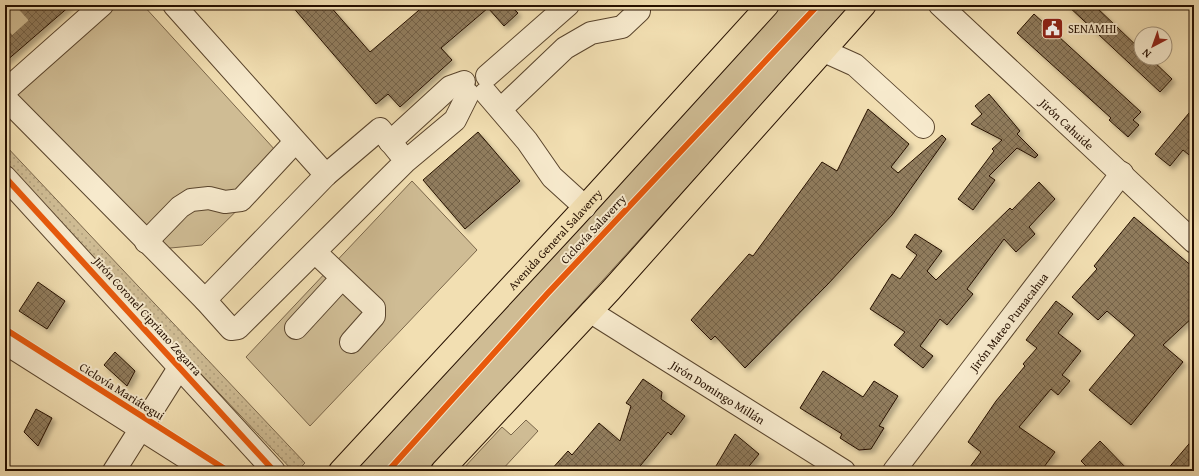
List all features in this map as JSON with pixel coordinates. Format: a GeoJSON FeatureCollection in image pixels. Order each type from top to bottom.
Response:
{"type":"FeatureCollection","features":[{"type":"Feature","properties":{"kind":"main road","name":"Avenida General Salaverry"},"geometry":{"type":"LineString","coordinates":[[340,471],[585,207],[768,5]]}},
{"type":"Feature","properties":{"kind":"main road"},"geometry":{"type":"LineString","coordinates":[[442,471],[591,312],[865,5]]}},
{"type":"Feature","properties":{"kind":"street"},"geometry":{"type":"LineString","coordinates":[[102,5],[5,93],[7,100],[205,300],[231,329],[238,328],[406,161],[455,120],[476,86],[568,5]]}},
{"type":"Feature","properties":{"kind":"street"},"geometry":{"type":"LineString","coordinates":[[174,5],[326,175]]}},
{"type":"Feature","properties":{"kind":"street"},"geometry":{"type":"LineString","coordinates":[[501,109],[565,48],[591,34],[622,27],[639,11],[639,5]]}},
{"type":"Feature","properties":{"kind":"street","name":"Jirón Cahuide"},"geometry":{"type":"LineString","coordinates":[[940,5],[1122,173],[1194,242]]}},
{"type":"Feature","properties":{"kind":"street"},"geometry":{"type":"LineString","coordinates":[[824,51],[855,65],[923,128]]}},
{"type":"Feature","properties":{"kind":"street"},"geometry":{"type":"LineString","coordinates":[[390,142],[450,87],[476,86],[501,109],[527,141],[552,177],[585,207]]}},
{"type":"Feature","properties":{"kind":"street"},"geometry":{"type":"LineString","coordinates":[[205,300],[326,175],[380,129],[406,161]]}},
{"type":"Feature","properties":{"kind":"street"},"geometry":{"type":"LineString","coordinates":[[146,242],[180,207],[191,200],[209,198],[225,202],[241,200],[296,142]]}},
{"type":"Feature","properties":{"kind":"street","name":"Jirón Mateo Pumacahua"},"geometry":{"type":"LineString","coordinates":[[894,471],[1122,173]]}},
{"type":"Feature","properties":{"kind":"street","name":"Jirón Coronel Cipriano Zegarra"},"geometry":{"type":"LineString","coordinates":[[5,177],[274,471]]}},
{"type":"Feature","properties":{"kind":"street"},"geometry":{"type":"LineString","coordinates":[[315,252],[374,308],[374,316],[351,342]]}},
{"type":"Feature","properties":{"kind":"street"},"geometry":{"type":"LineString","coordinates":[[296,328],[342,278]]}},
{"type":"Feature","properties":{"kind":"street","name":"Jirón Domingo Millán"},"geometry":{"type":"LineString","coordinates":[[591,312],[844,471]]}},
{"type":"Feature","properties":{"kind":"street"},"geometry":{"type":"LineString","coordinates":[[5,343],[206,471]]}},
{"type":"Feature","properties":{"kind":"street"},"geometry":{"type":"LineString","coordinates":[[114,471],[180,368]]}},
{"type":"Feature","properties":{"kind":"shaded area"},"geometry":{"type":"Polygon","coordinates":[[[105,5],[143,5],[286,162],[202,245],[160,249],[9,86],[105,5]]]}},
{"type":"Feature","properties":{"kind":"shaded area"},"geometry":{"type":"Polygon","coordinates":[[[778,5],[852,5],[430,471],[355,471],[778,5]]]}},
{"type":"Feature","properties":{"kind":"shaded area"},"geometry":{"type":"Polygon","coordinates":[[[5,145],[305,463],[297,471],[293,471],[5,167],[5,145]]]}},
{"type":"Feature","properties":{"kind":"shaded area"},"geometry":{"type":"Polygon","coordinates":[[[412,181],[477,250],[310,426],[246,357],[412,181]]]}},
{"type":"Feature","properties":{"kind":"shaded area"},"geometry":{"type":"Polygon","coordinates":[[[526,420],[538,431],[501,471],[461,471],[502,427],[511,435],[526,420]]]}},
{"type":"Feature","properties":{"kind":"building"},"geometry":{"type":"Polygon","coordinates":[[[5,5],[71,5],[5,62],[5,5]]]}},
{"type":"Feature","properties":{"kind":"building"},"geometry":{"type":"Polygon","coordinates":[[[291,5],[329,5],[370,52],[425,5],[510,5],[518,13],[504,26],[488,8],[441,48],[452,60],[400,107],[388,94],[376,104],[291,5]]]}},
{"type":"Feature","properties":{"kind":"building"},"geometry":{"type":"Polygon","coordinates":[[[1067,5],[1094,5],[1133,42],[1133,66],[1158,66],[1172,79],[1160,92],[1067,5]]]}},
{"type":"Feature","properties":{"kind":"building","name":"SENAMHI"},"geometry":{"type":"Polygon","coordinates":[[[1034,14],[1141,112],[1133,120],[1139,125],[1128,137],[1109,120],[1111,118],[1017,33],[1034,14]]]}},
{"type":"Feature","properties":{"kind":"building"},"geometry":{"type":"Polygon","coordinates":[[[989,94],[1020,131],[1017,134],[1038,155],[1035,158],[1017,148],[989,176],[995,180],[973,210],[958,199],[994,151],[992,149],[1002,140],[971,124],[982,114],[975,106],[989,94]]]}},
{"type":"Feature","properties":{"kind":"building"},"geometry":{"type":"Polygon","coordinates":[[[1194,107],[1194,159],[1183,150],[1170,166],[1155,154],[1194,107]]]}},
{"type":"Feature","properties":{"kind":"building"},"geometry":{"type":"Polygon","coordinates":[[[868,109],[909,144],[891,167],[898,173],[942,135],[946,139],[892,215],[828,284],[745,368],[715,336],[711,340],[691,320],[749,254],[753,256],[822,162],[837,171],[868,109]]]}},
{"type":"Feature","properties":{"kind":"building"},"geometry":{"type":"Polygon","coordinates":[[[478,132],[520,181],[465,229],[423,180],[478,132]]]}},
{"type":"Feature","properties":{"kind":"building"},"geometry":{"type":"Polygon","coordinates":[[[1039,182],[1055,199],[1029,227],[1035,234],[1016,252],[1004,239],[967,289],[973,294],[947,325],[940,319],[920,346],[933,356],[923,368],[894,345],[905,332],[870,309],[892,274],[900,279],[917,255],[906,247],[915,234],[942,251],[927,271],[936,280],[1010,208],[1012,210],[1039,182]]]}},
{"type":"Feature","properties":{"kind":"building"},"geometry":{"type":"Polygon","coordinates":[[[1134,217],[1194,268],[1194,316],[1163,345],[1183,362],[1131,425],[1089,390],[1135,335],[1107,311],[1098,320],[1072,297],[1097,269],[1094,266],[1134,217]]]}},
{"type":"Feature","properties":{"kind":"building"},"geometry":{"type":"Polygon","coordinates":[[[38,282],[65,301],[47,329],[19,311],[38,282]]]}},
{"type":"Feature","properties":{"kind":"building"},"geometry":{"type":"Polygon","coordinates":[[[1056,301],[1073,314],[1058,333],[1081,351],[1062,375],[1070,381],[1058,395],[1051,389],[1019,427],[1055,452],[1041,471],[967,471],[981,452],[968,442],[996,401],[1025,366],[1023,364],[1037,348],[1026,340],[1056,301]]]}},
{"type":"Feature","properties":{"kind":"building"},"geometry":{"type":"Polygon","coordinates":[[[115,352],[135,371],[127,386],[104,365],[115,352]]]}},
{"type":"Feature","properties":{"kind":"building"},"geometry":{"type":"Polygon","coordinates":[[[823,371],[863,397],[874,381],[898,396],[879,426],[884,428],[871,449],[859,450],[840,438],[842,434],[800,408],[823,371]]]}},
{"type":"Feature","properties":{"kind":"building"},"geometry":{"type":"Polygon","coordinates":[[[643,379],[662,392],[661,399],[685,416],[671,435],[668,432],[636,471],[550,471],[568,451],[572,455],[599,423],[620,441],[631,406],[626,403],[643,379]]]}},
{"type":"Feature","properties":{"kind":"building"},"geometry":{"type":"Polygon","coordinates":[[[36,409],[52,418],[38,446],[24,432],[36,409]]]}},
{"type":"Feature","properties":{"kind":"building"},"geometry":{"type":"Polygon","coordinates":[[[735,434],[759,454],[745,471],[713,471],[735,434]]]}},
{"type":"Feature","properties":{"kind":"building"},"geometry":{"type":"Polygon","coordinates":[[[1194,438],[1194,471],[1166,471],[1194,438]]]}},
{"type":"Feature","properties":{"kind":"building"},"geometry":{"type":"Polygon","coordinates":[[[1100,441],[1129,471],[1091,471],[1081,461],[1100,441]]]}},
{"type":"Feature","properties":{"kind":"tunnel"},"geometry":{"type":"LineString","coordinates":[[5,27],[29,5]]}},
{"type":"Feature","properties":{"kind":"cycle path","name":"Ciclovía Salaverry"},"geometry":{"type":"LineString","coordinates":[[388,471],[548,293],[818,5]]}},
{"type":"Feature","properties":{"kind":"cycle path"},"geometry":{"type":"LineString","coordinates":[[5,177],[274,471]]}},
{"type":"Feature","properties":{"kind":"cycle path","name":"Ciclovía Mariátegui"},"geometry":{"type":"LineString","coordinates":[[5,329],[228,471]]}},
{"type":"Feature","properties":{"kind":"place","name":"SENAMHI"},"geometry":{"type":"Point","coordinates":[1052,28]}}]}
